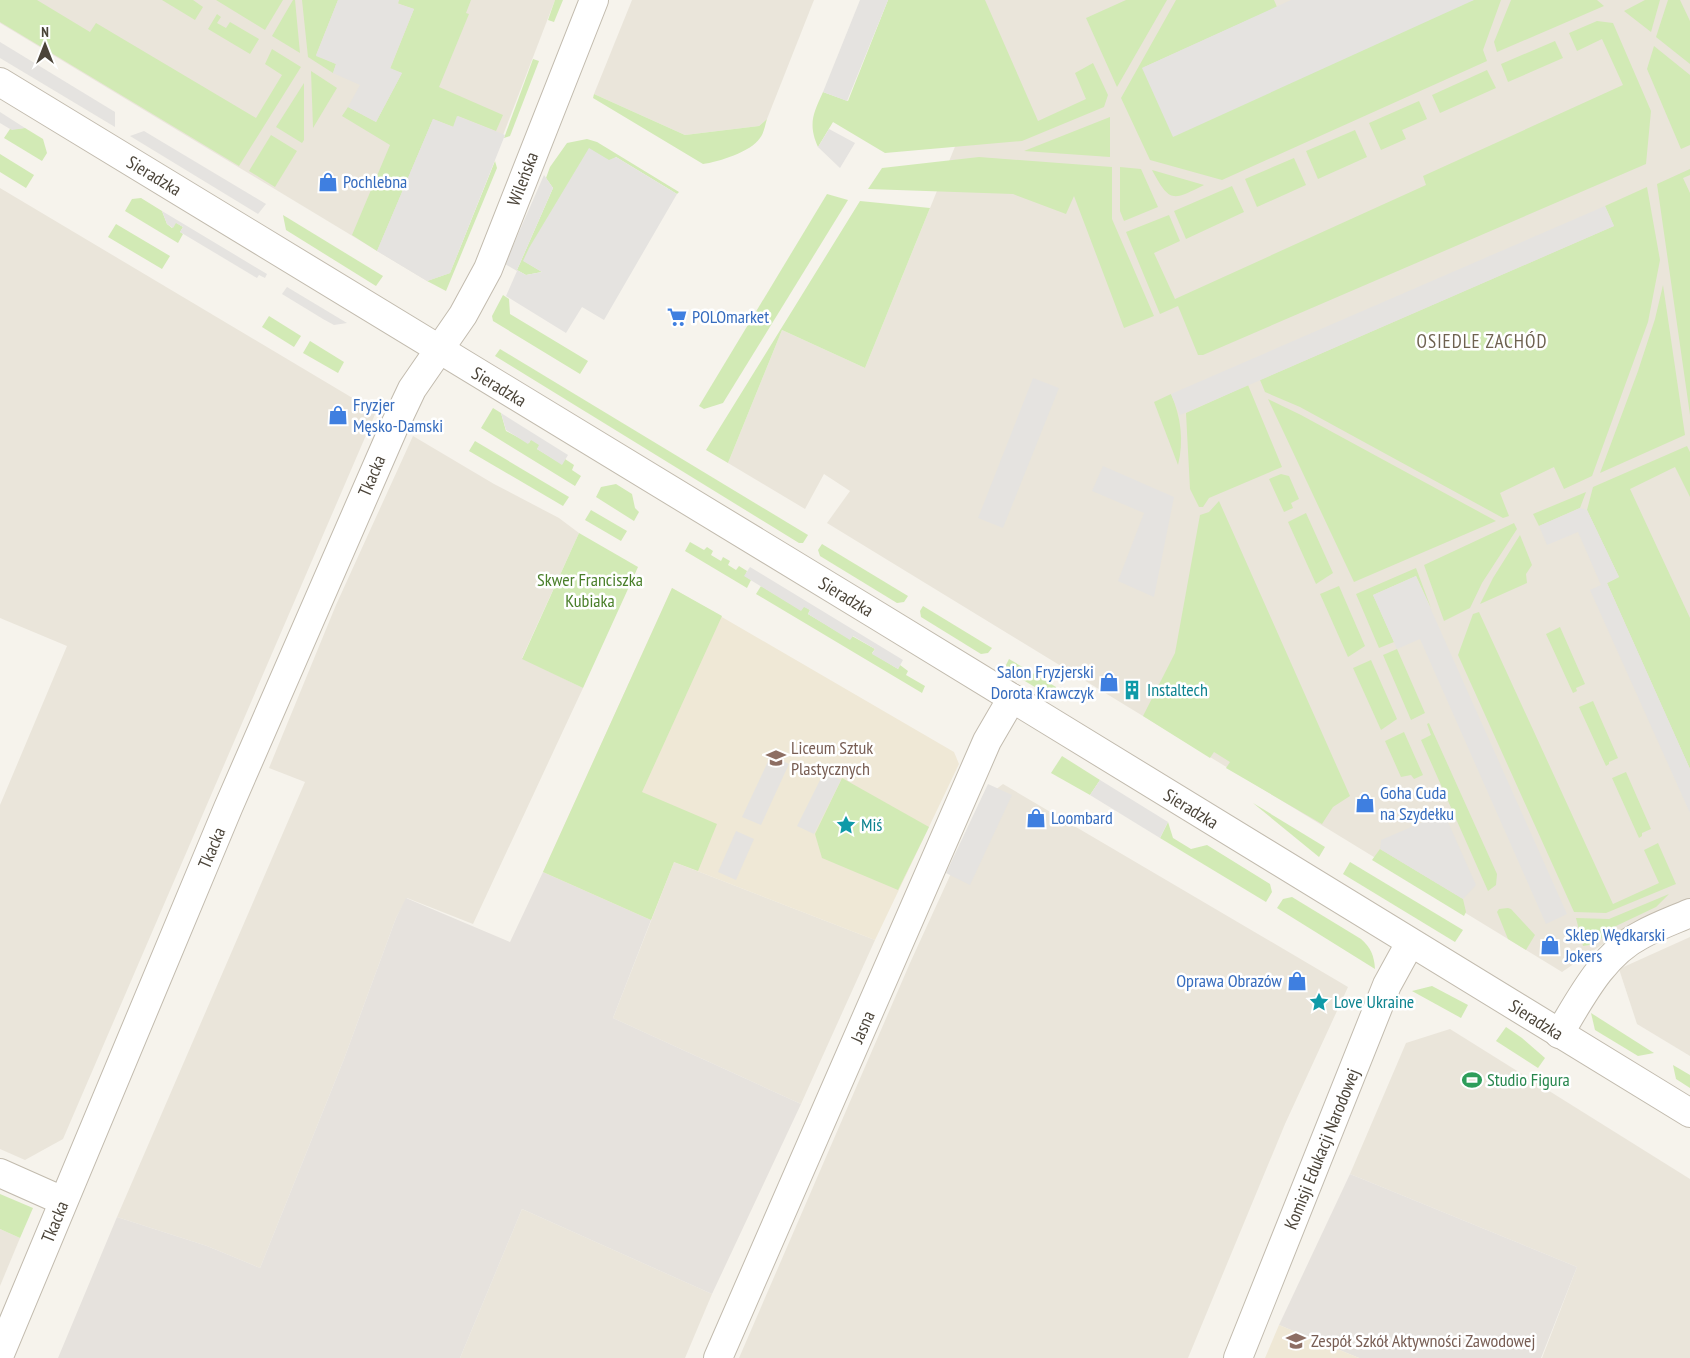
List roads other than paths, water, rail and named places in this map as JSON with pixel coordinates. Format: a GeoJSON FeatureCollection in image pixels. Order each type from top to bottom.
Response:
{"type":"FeatureCollection","features":[{"type":"Feature","properties":{"kind":"street","name":"Wileńska"},"geometry":{"type":"LineString","coordinates":[[440,350],[463,315],[488,269],[594,0]]}},
{"type":"Feature","properties":{"kind":"street","name":"Sieradzka"},"geometry":{"type":"LineString","coordinates":[[0,82],[1690,1113]]}},
{"type":"Feature","properties":{"kind":"street","name":"Tkacka"},"geometry":{"type":"LineString","coordinates":[[0,1354],[228,808],[394,427],[412,389],[440,350]]}},
{"type":"Feature","properties":{"kind":"street","name":"Jasna"},"geometry":{"type":"LineString","coordinates":[[718,1358],[987,741],[1012,698]]}},
{"type":"Feature","properties":{"kind":"street"},"geometry":{"type":"LineString","coordinates":[[1559,1034],[1590,982],[1616,951],[1640,935],[1690,913]]}},
{"type":"Feature","properties":{"kind":"street","name":"Komisji Edukacji Narodowej"},"geometry":{"type":"LineString","coordinates":[[1238,1358],[1387,985],[1410,943]]}},
{"type":"Feature","properties":{"kind":"street"},"geometry":{"type":"LineString","coordinates":[[0,1173],[63,1202]]}},
{"type":"Feature","properties":{"kind":"place","name":"Pochlebna"},"geometry":{"type":"Point","coordinates":[328,182]}},
{"type":"Feature","properties":{"kind":"place","name":"POLOmarket"},"geometry":{"type":"Point","coordinates":[677,317]}},
{"type":"Feature","properties":{"kind":"place","name":"Fryzjer Męsko-Damski"},"geometry":{"type":"Point","coordinates":[338,415]}},
{"type":"Feature","properties":{"kind":"place","name":"Salon Fryzjerski Dorota Krawczyk"},"geometry":{"type":"Point","coordinates":[1109,682]}},
{"type":"Feature","properties":{"kind":"place","name":"Instaltech"},"geometry":{"type":"Point","coordinates":[1132,690]}},
{"type":"Feature","properties":{"kind":"place","name":"Liceum Sztuk Plastycznych"},"geometry":{"type":"Point","coordinates":[776,758]}},
{"type":"Feature","properties":{"kind":"place","name":"Goha Cuda na Szydełku"},"geometry":{"type":"Point","coordinates":[1365,803]}},
{"type":"Feature","properties":{"kind":"place","name":"Loombard"},"geometry":{"type":"Point","coordinates":[1036,818]}},
{"type":"Feature","properties":{"kind":"place","name":"Miś"},"geometry":{"type":"Point","coordinates":[846,825]}},
{"type":"Feature","properties":{"kind":"place","name":"Sklep Wędkarski Jokers"},"geometry":{"type":"Point","coordinates":[1550,945]}},
{"type":"Feature","properties":{"kind":"place","name":"Oprawa Obrazów"},"geometry":{"type":"Point","coordinates":[1297,981]}},
{"type":"Feature","properties":{"kind":"place","name":"Love Ukraine"},"geometry":{"type":"Point","coordinates":[1319,1002]}},
{"type":"Feature","properties":{"kind":"place","name":"Studio Figura"},"geometry":{"type":"Point","coordinates":[1472,1080]}},
{"type":"Feature","properties":{"kind":"place","name":"Zespół Szkół Aktywności Zawodowej"},"geometry":{"type":"Point","coordinates":[1296,1341]}},
{"type":"Feature","properties":{"kind":"district","name":"OSIEDLE ZACHÓD"},"geometry":{"type":"Point","coordinates":[1482,341]}},
{"type":"Feature","properties":{"kind":"park label","name":"Skwer Franciszka Kubiaka"},"geometry":{"type":"Point","coordinates":[590,590]}}]}
